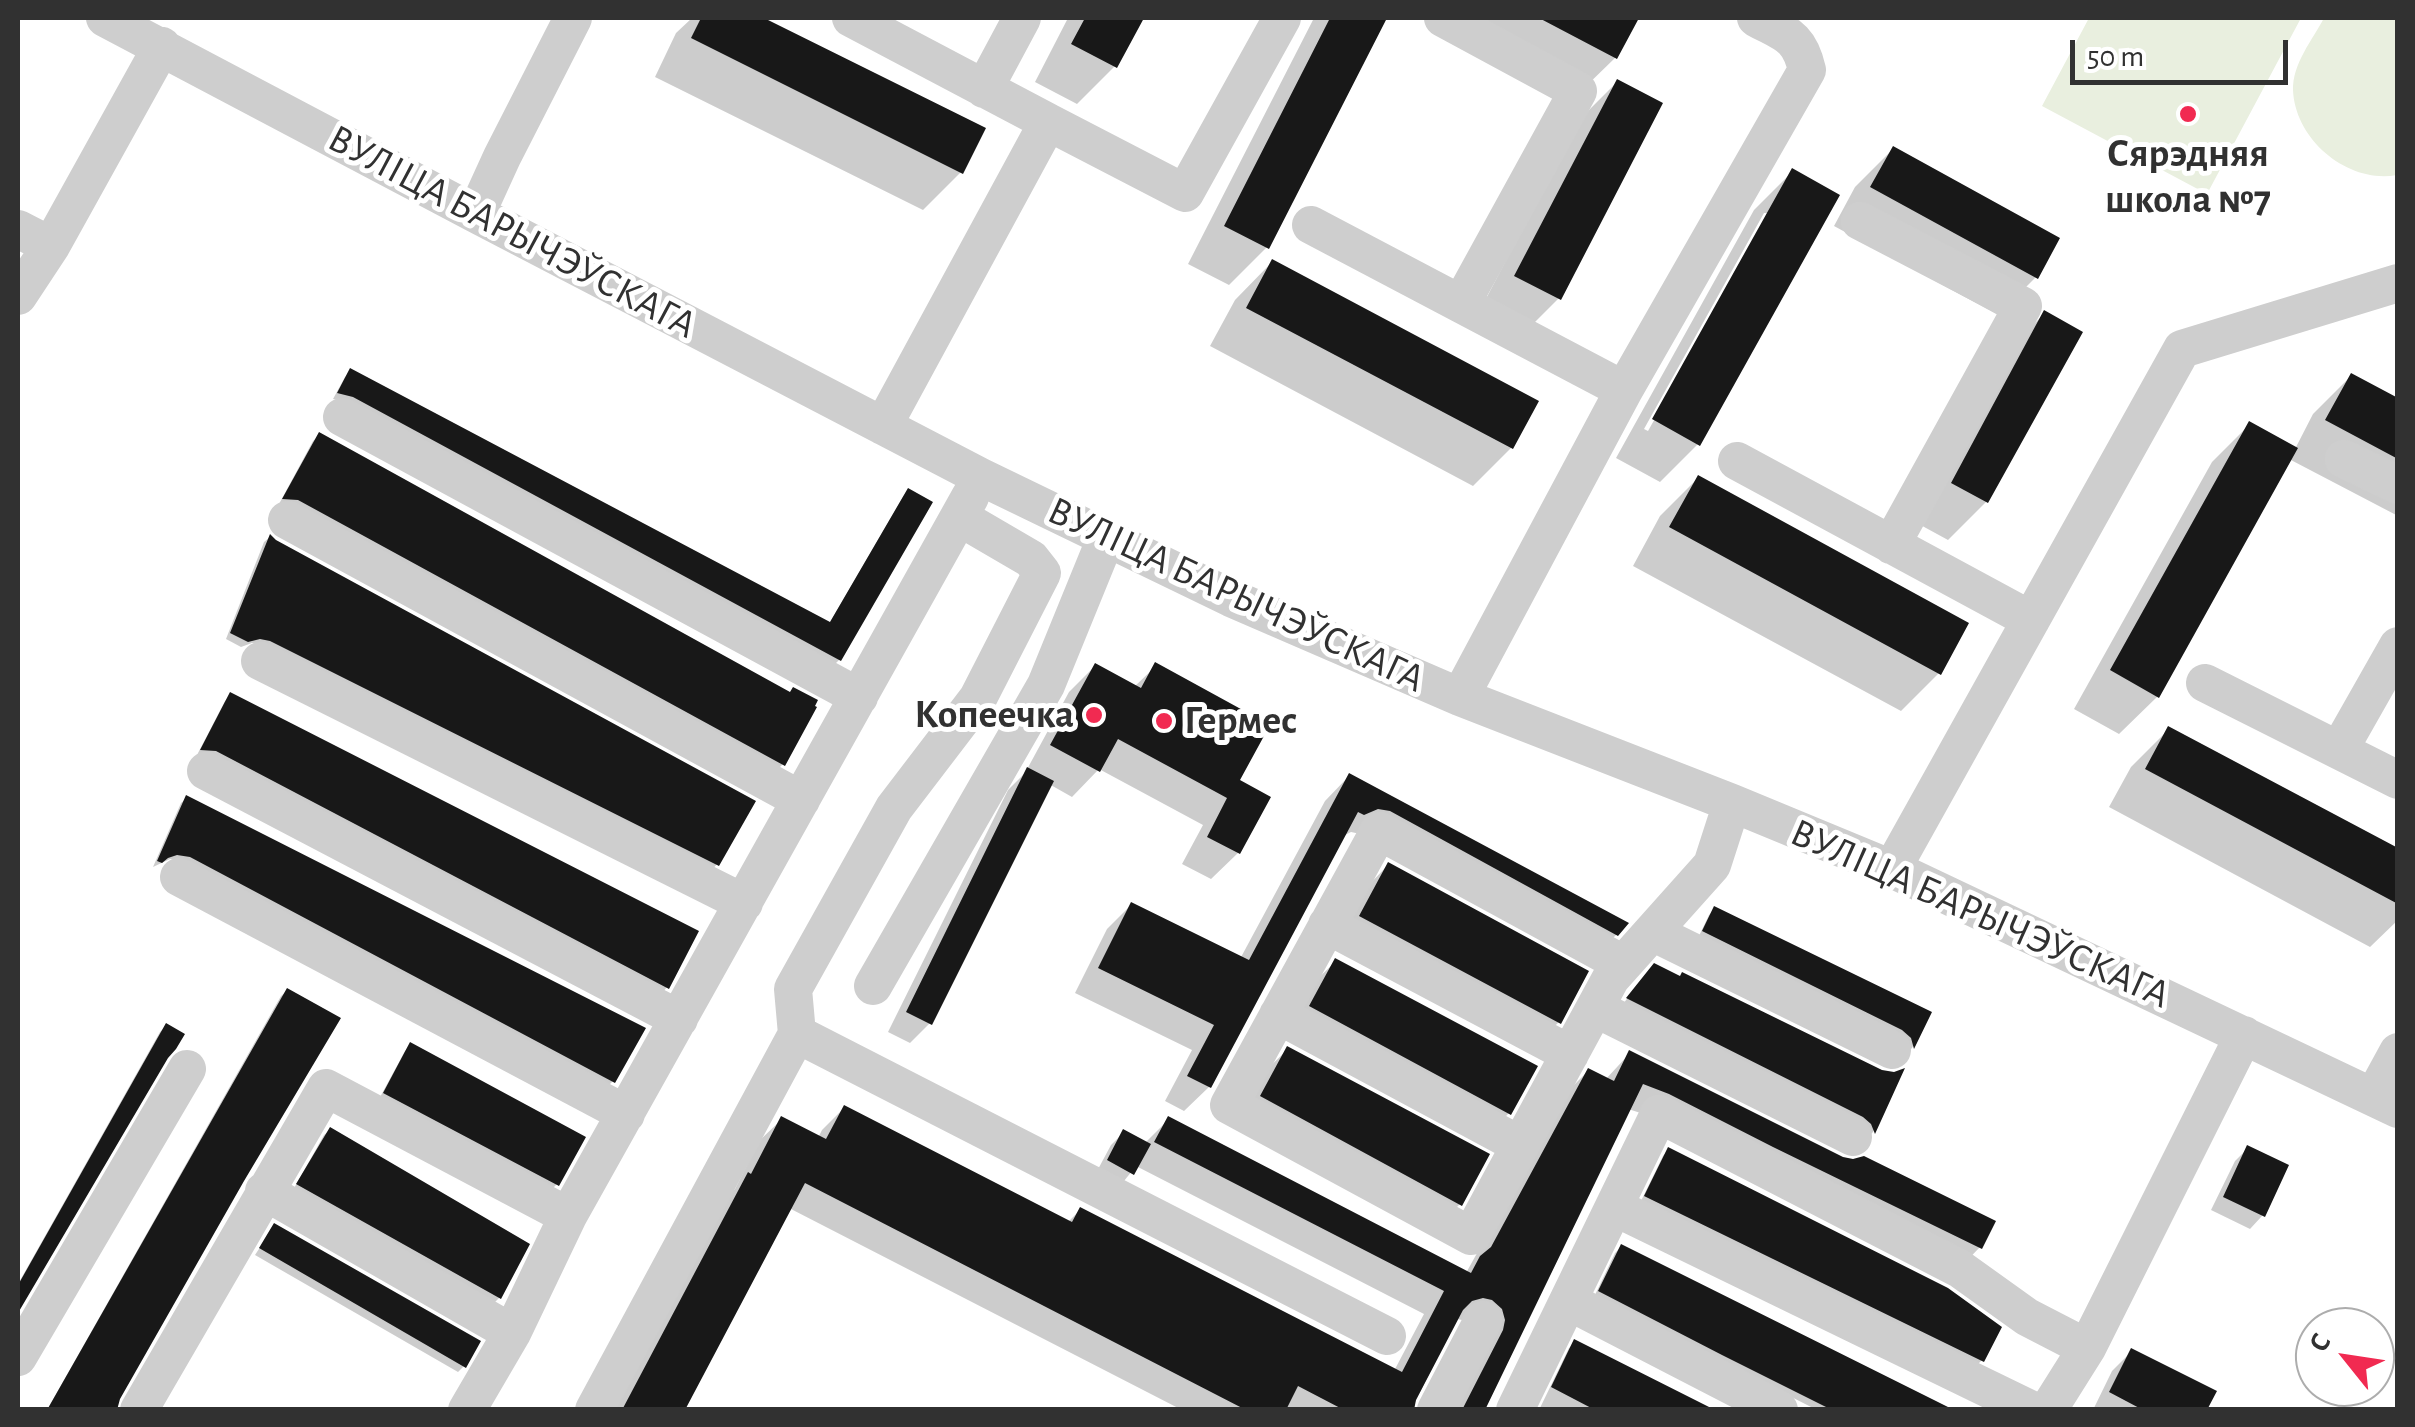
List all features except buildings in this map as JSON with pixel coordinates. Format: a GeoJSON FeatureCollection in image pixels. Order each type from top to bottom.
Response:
{"type":"FeatureCollection","features":[{"type":"Feature","properties":{"kind":"street","name":"ВУЛІЦА БАРЫЧЭЎСКАГА"},"geometry":{"type":"LineString","coordinates":[[105,18],[882,426],[1230,598],[1460,696],[1892,868],[2386,1102]]}},
{"type":"Feature","properties":{"kind":"street"},"geometry":{"type":"LineString","coordinates":[[476,214],[573,18]]}},
{"type":"Feature","properties":{"kind":"street"},"geometry":{"type":"LineString","coordinates":[[851,18],[1185,192],[1282,18]]}},
{"type":"Feature","properties":{"kind":"street"},"geometry":{"type":"LineString","coordinates":[[984,89],[1022,18]]}},
{"type":"Feature","properties":{"kind":"street"},"geometry":{"type":"LineString","coordinates":[[1444,18],[1578,91],[1461,304]]}},
{"type":"Feature","properties":{"kind":"street"},"geometry":{"type":"LineString","coordinates":[[1460,696],[1624,390],[1807,70],[1795,40],[1756,18]]}},
{"type":"Feature","properties":{"kind":"street"},"geometry":{"type":"LineString","coordinates":[[18,296],[34,238],[133,102],[162,46]]}},
{"type":"Feature","properties":{"kind":"street"},"geometry":{"type":"LineString","coordinates":[[882,426],[1048,122]]}},
{"type":"Feature","properties":{"kind":"street"},"geometry":{"type":"LineString","coordinates":[[1860,221],[2023,306],[1892,544]]}},
{"type":"Feature","properties":{"kind":"street"},"geometry":{"type":"LineString","coordinates":[[1311,225],[1624,390]]}},
{"type":"Feature","properties":{"kind":"street"},"geometry":{"type":"LineString","coordinates":[[1892,868],[2182,349],[2398,283]]}},
{"type":"Feature","properties":{"kind":"street"},"geometry":{"type":"LineString","coordinates":[[342,417],[859,697]]}},
{"type":"Feature","properties":{"kind":"street"},"geometry":{"type":"LineString","coordinates":[[2344,459],[2398,486]]}},
{"type":"Feature","properties":{"kind":"street"},"geometry":{"type":"LineString","coordinates":[[1737,461],[2031,620]]}},
{"type":"Feature","properties":{"kind":"street"},"geometry":{"type":"LineString","coordinates":[[467,1410],[512,1333],[568,1216],[981,477]]}},
{"type":"Feature","properties":{"kind":"street"},"geometry":{"type":"LineString","coordinates":[[594,1410],[797,1034],[794,989],[894,808],[978,698],[1042,574],[1030,559],[960,516]]}},
{"type":"Feature","properties":{"kind":"street"},"geometry":{"type":"LineString","coordinates":[[287,520],[800,800]]}},
{"type":"Feature","properties":{"kind":"street"},"geometry":{"type":"LineString","coordinates":[[874,986],[1046,685],[1106,538]]}},
{"type":"Feature","properties":{"kind":"street"},"geometry":{"type":"LineString","coordinates":[[2339,750],[2398,646]]}},
{"type":"Feature","properties":{"kind":"street"},"geometry":{"type":"LineString","coordinates":[[260,661],[744,903]]}},
{"type":"Feature","properties":{"kind":"street"},"geometry":{"type":"LineString","coordinates":[[2205,683],[2398,780]]}},
{"type":"Feature","properties":{"kind":"street"},"geometry":{"type":"LineString","coordinates":[[206,771],[679,1019]]}},
{"type":"Feature","properties":{"kind":"street"},"geometry":{"type":"LineString","coordinates":[[1623,964],[1378,831],[1230,1106],[1471,1236],[1611,978],[1712,865],[1732,802]]}},
{"type":"Feature","properties":{"kind":"street"},"geometry":{"type":"LineString","coordinates":[[179,877],[626,1114]]}},
{"type":"Feature","properties":{"kind":"street"},"geometry":{"type":"LineString","coordinates":[[1327,925],[1570,1054]]}},
{"type":"Feature","properties":{"kind":"street"},"geometry":{"type":"LineString","coordinates":[[1652,932],[1892,1050]]}},
{"type":"Feature","properties":{"kind":"street"},"geometry":{"type":"LineString","coordinates":[[1595,1008],[1853,1137]]}},
{"type":"Feature","properties":{"kind":"street"},"geometry":{"type":"LineString","coordinates":[[1278,1015],[1520,1145]]}},
{"type":"Feature","properties":{"kind":"street"},"geometry":{"type":"LineString","coordinates":[[797,1034],[1387,1336]]}},
{"type":"Feature","properties":{"kind":"street"},"geometry":{"type":"LineString","coordinates":[[2048,1410],[2087,1348],[2244,1034]]}},
{"type":"Feature","properties":{"kind":"street"},"geometry":{"type":"LineString","coordinates":[[2386,1102],[2398,1052]]}},
{"type":"Feature","properties":{"kind":"street"},"geometry":{"type":"LineString","coordinates":[[18,1357],[187,1069]]}},
{"type":"Feature","properties":{"kind":"street"},"geometry":{"type":"LineString","coordinates":[[139,1410],[326,1088],[568,1216]]}},
{"type":"Feature","properties":{"kind":"street"},"geometry":{"type":"LineString","coordinates":[[1530,1404],[1568,1301],[1659,1114],[1960,1269],[2026,1317],[2087,1348]]}},
{"type":"Feature","properties":{"kind":"street"},"geometry":{"type":"LineString","coordinates":[[264,1191],[512,1333]]}},
{"type":"Feature","properties":{"kind":"street"},"geometry":{"type":"LineString","coordinates":[[1614,1207],[2032,1410]]}},
{"type":"Feature","properties":{"kind":"street"},"geometry":{"type":"LineString","coordinates":[[1568,1301],[1779,1410]]}},
{"type":"Feature","properties":{"kind":"street"},"geometry":{"type":"LineString","coordinates":[[1436,1410],[1483,1320]]}},
{"type":"Feature","properties":{"kind":"green space"},"geometry":{"type":"Polygon","coordinates":[[[2089,18],[2301,18],[2207,194],[2042,106],[2089,18]]]}},
{"type":"Feature","properties":{"kind":"green space"},"geometry":{"type":"Polygon","coordinates":[[[2324,18],[2397,18],[2397,175],[2360,173],[2343,165],[2327,155],[2303,126],[2296,108],[2294,80],[2299,61],[2324,18]]]}},
{"type":"Feature","properties":{"kind":"place","name":"Сярэдняя школа №7"},"geometry":{"type":"Point","coordinates":[2188,114]}},
{"type":"Feature","properties":{"kind":"place","name":"Копеечка"},"geometry":{"type":"Point","coordinates":[1094,715]}},
{"type":"Feature","properties":{"kind":"place","name":"Гермес"},"geometry":{"type":"Point","coordinates":[1164,721]}}]}
